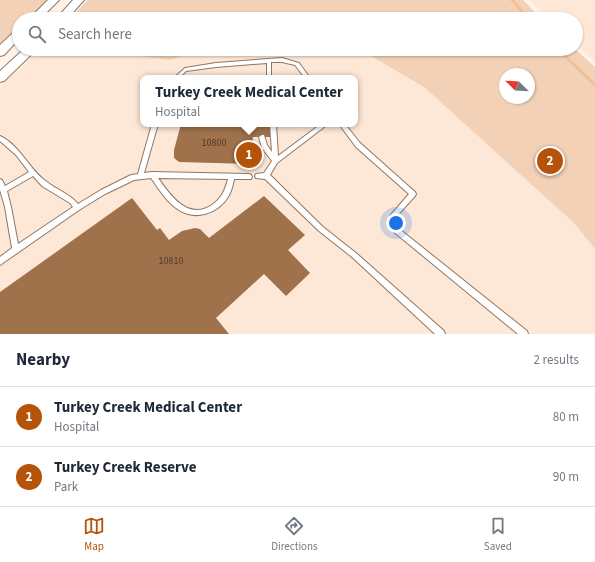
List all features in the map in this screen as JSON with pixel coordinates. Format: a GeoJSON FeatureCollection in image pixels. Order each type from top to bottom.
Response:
{"type":"FeatureCollection","features":[{"type":"Feature","properties":{"kind":"street"},"geometry":{"type":"LineString","coordinates":[[41,12],[54,0]]}},
{"type":"Feature","properties":{"kind":"street"},"geometry":{"type":"LineString","coordinates":[[68,12],[79,0]]}},
{"type":"Feature","properties":{"kind":"street"},"geometry":{"type":"LineString","coordinates":[[0,52],[12,41]]}},
{"type":"Feature","properties":{"kind":"street"},"geometry":{"type":"LineString","coordinates":[[0,78],[24,56]]}},
{"type":"Feature","properties":{"kind":"lane"},"geometry":{"type":"LineString","coordinates":[[179,75],[185,70],[216,65],[282,60],[297,64],[306,75]]}},
{"type":"Feature","properties":{"kind":"lane"},"geometry":{"type":"LineString","coordinates":[[269,61],[269,75]]}},
{"type":"Feature","properties":{"kind":"lane"},"geometry":{"type":"LineString","coordinates":[[140,176],[154,127]]}},
{"type":"Feature","properties":{"kind":"lane"},"geometry":{"type":"LineString","coordinates":[[273,127],[275,161]]}},
{"type":"Feature","properties":{"kind":"lane"},"geometry":{"type":"LineString","coordinates":[[321,127],[275,161],[262,176],[321,229],[354,255],[441,334]]}},
{"type":"Feature","properties":{"kind":"lane"},"geometry":{"type":"LineString","coordinates":[[344,127],[358,145],[413,194],[393,216],[393,223],[396,230],[524,334]]}},
{"type":"Feature","properties":{"kind":"lane"},"geometry":{"type":"LineString","coordinates":[[262,137],[264,146],[275,161]]}},
{"type":"Feature","properties":{"kind":"lane"},"geometry":{"type":"LineString","coordinates":[[0,138],[18,153],[33,173],[44,184],[72,201],[77,208]]}},
{"type":"Feature","properties":{"kind":"lane"},"geometry":{"type":"LineString","coordinates":[[4,190],[33,173]]}},
{"type":"Feature","properties":{"kind":"lane"},"geometry":{"type":"LineString","coordinates":[[152,175],[170,199],[180,208],[188,213],[194,214],[210,209],[216,205],[227,194],[231,177]]}},
{"type":"Feature","properties":{"kind":"lane"},"geometry":{"type":"LineString","coordinates":[[0,261],[77,208],[122,182],[140,176],[152,175],[249,177]]}},
{"type":"Feature","properties":{"kind":"lane"},"geometry":{"type":"LineString","coordinates":[[0,182],[8,203],[12,234],[16,249]]}},
{"type":"Feature","properties":{"kind":"shaded area"},"geometry":{"type":"Polygon","coordinates":[[[0,0],[49,0],[36,12],[12,12],[12,35],[0,46],[0,0]]]}},
{"type":"Feature","properties":{"kind":"shaded area"},"geometry":{"type":"Polygon","coordinates":[[[88,0],[523,0],[535,12],[76,12],[88,0]]]}},
{"type":"Feature","properties":{"kind":"shaded area"},"geometry":{"type":"Polygon","coordinates":[[[530,0],[595,0],[595,62],[583,51],[583,12],[542,12],[530,0]]]}},
{"type":"Feature","properties":{"kind":"shaded area"},"geometry":{"type":"Polygon","coordinates":[[[33,56],[139,56],[170,60],[182,56],[371,56],[424,87],[574,223],[595,249],[595,334],[0,334],[0,86],[33,56]]]}},
{"type":"Feature","properties":{"kind":"shaded area"},"geometry":{"type":"Polygon","coordinates":[[[139,56],[182,56],[170,60],[139,56]]]}},
{"type":"Feature","properties":{"kind":"shaded area"},"geometry":{"type":"Polygon","coordinates":[[[371,56],[583,56],[595,67],[595,249],[574,223],[424,87],[371,56]]]}},
{"type":"Feature","properties":{"kind":"building"},"geometry":{"type":"Polygon","coordinates":[[[180,127],[271,127],[270,137],[253,137],[250,164],[179,162],[174,158],[174,150],[180,127]]]}},
{"type":"Feature","properties":{"kind":"building"},"geometry":{"type":"Polygon","coordinates":[[[264,196],[305,235],[288,250],[310,273],[286,296],[264,274],[216,318],[229,334],[0,334],[0,292],[132,198],[157,230],[160,228],[169,240],[182,231],[195,228],[200,229],[209,238],[264,196]]]}},
{"type":"Feature","properties":{"kind":"waterway"},"geometry":{"type":"LineString","coordinates":[[512,0],[523,12]]}},
{"type":"Feature","properties":{"kind":"waterway"},"geometry":{"type":"LineString","coordinates":[[565,56],[595,85]]}},
{"type":"Feature","properties":{"kind":"place","name":"Turkey Creek Medical Center"},"geometry":{"type":"Point","coordinates":[249,155]}},
{"type":"Feature","properties":{"kind":"place","name":"Turkey Creek Reserve"},"geometry":{"type":"Point","coordinates":[550,161]}}]}
